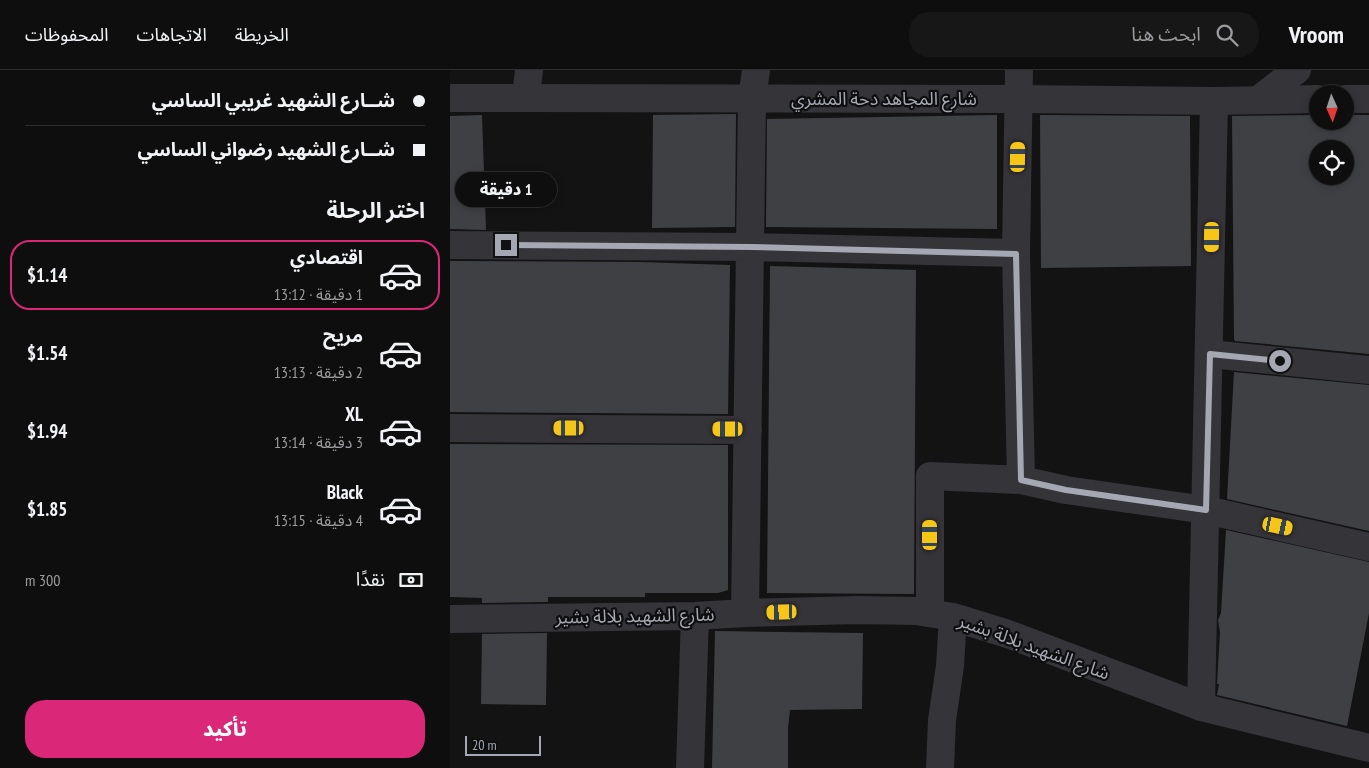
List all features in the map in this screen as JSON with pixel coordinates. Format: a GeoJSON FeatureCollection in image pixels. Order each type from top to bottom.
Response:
{"type":"FeatureCollection","features":[{"type":"Feature","properties":{"kind":"street"},"geometry":{"type":"LineString","coordinates":[[526,97],[529,70]]}},
{"type":"Feature","properties":{"kind":"street"},"geometry":{"type":"LineString","coordinates":[[745,613],[752,99],[756,70]]}},
{"type":"Feature","properties":{"kind":"street"},"geometry":{"type":"LineString","coordinates":[[1019,70],[1016,254],[1021,480]]}},
{"type":"Feature","properties":{"kind":"street"},"geometry":{"type":"LineString","coordinates":[[1258,100],[1297,70]]}},
{"type":"Feature","properties":{"kind":"street","name":"شارع المجاهد دحة المشري"},"geometry":{"type":"LineString","coordinates":[[450,98],[1214,101],[1309,99]]}},
{"type":"Feature","properties":{"kind":"street"},"geometry":{"type":"LineString","coordinates":[[1354,99],[1369,99]]}},
{"type":"Feature","properties":{"kind":"street"},"geometry":{"type":"LineString","coordinates":[[1201,707],[1214,101]]}},
{"type":"Feature","properties":{"kind":"street"},"geometry":{"type":"LineString","coordinates":[[450,245],[751,247],[1016,254]]}},
{"type":"Feature","properties":{"kind":"street"},"geometry":{"type":"LineString","coordinates":[[1210,354],[1369,370]]}},
{"type":"Feature","properties":{"kind":"street"},"geometry":{"type":"LineString","coordinates":[[450,428],[748,430]]}},
{"type":"Feature","properties":{"kind":"street"},"geometry":{"type":"LineString","coordinates":[[940,768],[942,720],[950,666],[941,615],[930,476],[1021,480],[1066,490],[1206,510],[1369,547]]}},
{"type":"Feature","properties":{"kind":"street","name":"شارع الشهيد بلالة بشير"},"geometry":{"type":"LineString","coordinates":[[450,619],[695,616],[857,610],[916,611],[941,615],[1008,634],[1201,707],[1368,743]]}},
{"type":"Feature","properties":{"kind":"street"},"geometry":{"type":"LineString","coordinates":[[690,768],[695,616]]}},
{"type":"Feature","properties":{"kind":"building"},"geometry":{"type":"Polygon","coordinates":[[[736,114],[735,227],[652,228],[653,115],[736,114]]]}},
{"type":"Feature","properties":{"kind":"building"},"geometry":{"type":"Polygon","coordinates":[[[482,115],[486,230],[450,229],[450,116],[482,115]]]}},
{"type":"Feature","properties":{"kind":"building"},"geometry":{"type":"Polygon","coordinates":[[[997,115],[997,229],[766,227],[767,119],[997,115]]]}},
{"type":"Feature","properties":{"kind":"building"},"geometry":{"type":"Polygon","coordinates":[[[1040,115],[1190,116],[1191,266],[1041,268],[1040,115]]]}},
{"type":"Feature","properties":{"kind":"building"},"geometry":{"type":"Polygon","coordinates":[[[1309,115],[1309,130],[1354,130],[1354,115],[1369,115],[1369,354],[1235,341],[1232,116],[1309,115]]]}},
{"type":"Feature","properties":{"kind":"building"},"geometry":{"type":"Polygon","coordinates":[[[450,261],[640,262],[730,265],[728,414],[450,412],[450,261]]]}},
{"type":"Feature","properties":{"kind":"building"},"geometry":{"type":"Polygon","coordinates":[[[770,266],[916,270],[914,594],[767,593],[770,266]]]}},
{"type":"Feature","properties":{"kind":"building"},"geometry":{"type":"Polygon","coordinates":[[[1234,372],[1369,385],[1369,531],[1227,499],[1234,372]]]}},
{"type":"Feature","properties":{"kind":"building"},"geometry":{"type":"Polygon","coordinates":[[[450,444],[728,445],[728,590],[718,593],[645,593],[645,597],[548,597],[548,602],[482,603],[482,598],[450,597],[450,444]]]}},
{"type":"Feature","properties":{"kind":"building"},"geometry":{"type":"Polygon","coordinates":[[[1226,530],[1369,562],[1369,613],[1347,726],[1217,695],[1220,632],[1218,620],[1221,613],[1226,530]]]}},
{"type":"Feature","properties":{"kind":"building"},"geometry":{"type":"Polygon","coordinates":[[[715,631],[863,633],[862,709],[790,710],[788,768],[712,768],[715,631]]]}},
{"type":"Feature","properties":{"kind":"building"},"geometry":{"type":"Polygon","coordinates":[[[547,633],[546,705],[481,704],[482,634],[547,633]]]}},
{"type":"Feature","properties":{"kind":"route"},"geometry":{"type":"LineString","coordinates":[[506,245],[751,247],[1016,254],[1021,480],[1066,490],[1206,510],[1210,354],[1280,361]]}}]}
